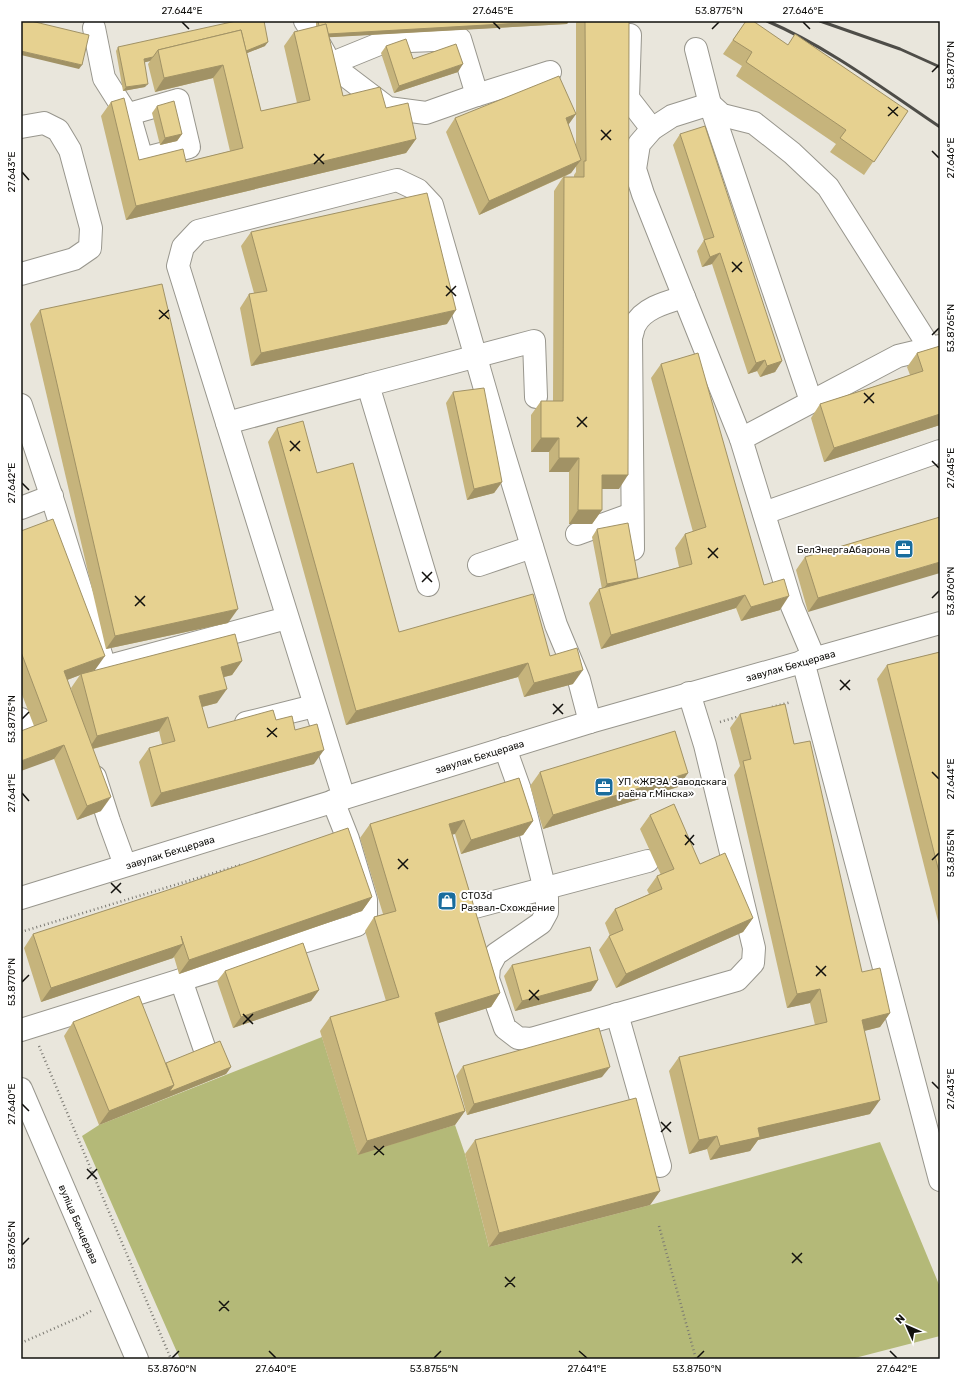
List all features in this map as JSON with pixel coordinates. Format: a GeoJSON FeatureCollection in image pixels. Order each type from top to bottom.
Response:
{"type":"FeatureCollection","features":[{"type":"Feature","properties":{"kind":"street"},"geometry":{"type":"LineString","coordinates":[[305,21],[330,64],[388,108],[426,113],[550,72]]}},
{"type":"Feature","properties":{"kind":"street"},"geometry":{"type":"LineString","coordinates":[[94,28],[104,78],[123,108],[129,114]]}},
{"type":"Feature","properties":{"kind":"street"},"geometry":{"type":"LineString","coordinates":[[630,35],[628,98],[652,129]]}},
{"type":"Feature","properties":{"kind":"street"},"geometry":{"type":"LineString","coordinates":[[330,64],[384,42],[460,39],[477,96]]}},
{"type":"Feature","properties":{"kind":"street"},"geometry":{"type":"LineString","coordinates":[[696,49],[710,104],[811,402]]}},
{"type":"Feature","properties":{"kind":"street"},"geometry":{"type":"LineString","coordinates":[[710,104],[672,116],[652,129],[639,144],[635,169],[643,194],[741,438],[764,513],[808,660],[812,696],[935,1144],[940,1180]]}},
{"type":"Feature","properties":{"kind":"street"},"geometry":{"type":"LineString","coordinates":[[710,104],[722,115],[754,123],[792,153],[828,187],[935,347],[898,356],[741,438]]}},
{"type":"Feature","properties":{"kind":"street"},"geometry":{"type":"LineString","coordinates":[[21,127],[44,123],[58,130],[70,150],[91,228],[90,248],[74,259],[21,274]]}},
{"type":"Feature","properties":{"kind":"street"},"geometry":{"type":"LineString","coordinates":[[26,1029],[357,925],[366,915],[366,900],[348,839],[314,706],[178,266],[183,247],[198,232],[397,180],[418,190],[432,205],[532,547],[556,625],[579,680],[590,722]]}},
{"type":"Feature","properties":{"kind":"street"},"geometry":{"type":"LineString","coordinates":[[632,549],[631,337],[635,324],[646,313],[664,302],[684,297]]}},
{"type":"Feature","properties":{"kind":"street"},"geometry":{"type":"LineString","coordinates":[[227,423],[368,384],[534,341],[536,397]]}},
{"type":"Feature","properties":{"kind":"street"},"geometry":{"type":"LineString","coordinates":[[368,384],[428,585]]}},
{"type":"Feature","properties":{"kind":"street"},"geometry":{"type":"LineString","coordinates":[[21,405],[52,496],[105,666],[287,618]]}},
{"type":"Feature","properties":{"kind":"street"},"geometry":{"type":"LineString","coordinates":[[764,513],[940,451]]}},
{"type":"Feature","properties":{"kind":"street"},"geometry":{"type":"LineString","coordinates":[[21,508],[52,496]]}},
{"type":"Feature","properties":{"kind":"street"},"geometry":{"type":"LineString","coordinates":[[577,534],[632,514]]}},
{"type":"Feature","properties":{"kind":"street"},"geometry":{"type":"LineString","coordinates":[[479,565],[532,547]]}},
{"type":"Feature","properties":{"kind":"street","name":"завулак Бехцерава"},"geometry":{"type":"LineString","coordinates":[[21,898],[590,722],[940,623]]}},
{"type":"Feature","properties":{"kind":"street"},"geometry":{"type":"LineString","coordinates":[[504,748],[520,790],[547,898],[548,912],[541,923],[496,954],[488,968],[488,979],[505,1028],[518,1038],[530,1039],[737,980],[753,962],[754,948],[699,727],[689,694]]}},
{"type":"Feature","properties":{"kind":"street"},"geometry":{"type":"LineString","coordinates":[[231,727],[314,706]]}},
{"type":"Feature","properties":{"kind":"street"},"geometry":{"type":"LineString","coordinates":[[21,719],[26,730],[21,732]]}},
{"type":"Feature","properties":{"kind":"street"},"geometry":{"type":"LineString","coordinates":[[90,762],[125,865]]}},
{"type":"Feature","properties":{"kind":"street"},"geometry":{"type":"LineString","coordinates":[[471,908],[545,890],[648,861]]}},
{"type":"Feature","properties":{"kind":"street"},"geometry":{"type":"LineString","coordinates":[[181,980],[204,1047]]}},
{"type":"Feature","properties":{"kind":"street"},"geometry":{"type":"LineString","coordinates":[[616,1014],[660,1166]]}},
{"type":"Feature","properties":{"kind":"street","name":"вуліца Бехцерава"},"geometry":{"type":"LineString","coordinates":[[21,1089],[138,1359]]}},
{"type":"Feature","properties":{"kind":"path"},"geometry":{"type":"LineString","coordinates":[[767,709],[812,696]]}},
{"type":"Feature","properties":{"kind":"path"},"geometry":{"type":"LineString","coordinates":[[699,727],[744,715]]}},
{"type":"Feature","properties":{"kind":"path"},"geometry":{"type":"LineString","coordinates":[[21,932],[247,863]]}},
{"type":"Feature","properties":{"kind":"path"},"geometry":{"type":"LineString","coordinates":[[26,1029],[171,1359]]}},
{"type":"Feature","properties":{"kind":"path"},"geometry":{"type":"LineString","coordinates":[[659,1226],[696,1359]]}},
{"type":"Feature","properties":{"kind":"path"},"geometry":{"type":"LineString","coordinates":[[21,1343],[80,1318],[90,1311]]}},
{"type":"Feature","properties":{"kind":"green space"},"geometry":{"type":"Polygon","coordinates":[[[322,1037],[358,1154],[455,1125],[465,1154],[489,1247],[880,1142],[940,1287],[940,1336],[851,1359],[180,1359],[82,1136],[99,1125],[322,1037]]]}},
{"type":"Feature","properties":{"kind":"building"},"geometry":{"type":"Polygon","coordinates":[[[21,21],[31,21],[89,35],[82,65],[21,51],[21,21]]]}},
{"type":"Feature","properties":{"kind":"building"},"geometry":{"type":"Polygon","coordinates":[[[236,21],[264,21],[268,42],[246,51],[241,30],[158,50],[153,57],[144,59],[148,84],[126,87],[118,47],[236,21]]]}},
{"type":"Feature","properties":{"kind":"building"},"geometry":{"type":"Polygon","coordinates":[[[318,21],[556,21],[328,34],[326,24],[319,26],[318,21]]]}},
{"type":"Feature","properties":{"kind":"building"},"geometry":{"type":"Polygon","coordinates":[[[585,21],[629,21],[628,475],[602,475],[602,510],[578,510],[579,458],[559,458],[559,438],[541,438],[541,401],[563,401],[564,177],[584,177],[584,161],[586,161],[585,21]]]}},
{"type":"Feature","properties":{"kind":"building"},"geometry":{"type":"Polygon","coordinates":[[[746,21],[753,21],[788,45],[795,34],[908,111],[874,162],[840,138],[846,130],[746,62],[752,52],[733,40],[746,21]]]}},
{"type":"Feature","properties":{"kind":"building"},"geometry":{"type":"Polygon","coordinates":[[[326,24],[343,96],[380,87],[386,108],[408,103],[416,139],[136,206],[111,102],[124,98],[139,160],[183,149],[186,162],[243,148],[223,65],[164,78],[158,50],[241,30],[261,111],[310,100],[294,32],[326,24]]]}},
{"type":"Feature","properties":{"kind":"building"},"geometry":{"type":"Polygon","coordinates":[[[406,39],[413,59],[456,44],[463,64],[399,86],[386,46],[406,39]]]}},
{"type":"Feature","properties":{"kind":"building"},"geometry":{"type":"Polygon","coordinates":[[[559,76],[576,114],[566,118],[581,160],[489,201],[455,118],[559,76]]]}},
{"type":"Feature","properties":{"kind":"building"},"geometry":{"type":"Polygon","coordinates":[[[174,101],[182,134],[165,138],[157,106],[174,101]]]}},
{"type":"Feature","properties":{"kind":"building"},"geometry":{"type":"Polygon","coordinates":[[[705,126],[782,361],[767,366],[765,360],[756,363],[720,253],[710,257],[704,240],[714,237],[680,134],[705,126]]]}},
{"type":"Feature","properties":{"kind":"building"},"geometry":{"type":"Polygon","coordinates":[[[427,193],[456,310],[261,353],[249,294],[267,291],[251,232],[427,193]]]}},
{"type":"Feature","properties":{"kind":"building"},"geometry":{"type":"Polygon","coordinates":[[[162,284],[238,609],[115,636],[40,310],[162,284]]]}},
{"type":"Feature","properties":{"kind":"building"},"geometry":{"type":"Polygon","coordinates":[[[940,346],[940,414],[834,448],[820,404],[923,371],[917,353],[940,346]]]}},
{"type":"Feature","properties":{"kind":"building"},"geometry":{"type":"Polygon","coordinates":[[[698,353],[764,585],[784,579],[789,596],[751,607],[745,595],[611,635],[599,589],[692,564],[685,534],[706,527],[661,364],[698,353]]]}},
{"type":"Feature","properties":{"kind":"building"},"geometry":{"type":"Polygon","coordinates":[[[484,388],[502,482],[474,489],[453,392],[484,388]]]}},
{"type":"Feature","properties":{"kind":"building"},"geometry":{"type":"Polygon","coordinates":[[[303,421],[317,473],[353,463],[399,632],[533,594],[550,656],[577,648],[583,670],[534,683],[528,663],[356,711],[277,428],[303,421]]]}},
{"type":"Feature","properties":{"kind":"building","name":"БелЭнергаАбарона"},"geometry":{"type":"Polygon","coordinates":[[[940,517],[940,562],[818,598],[805,557],[940,517]]]}},
{"type":"Feature","properties":{"kind":"building"},"geometry":{"type":"Polygon","coordinates":[[[53,519],[105,656],[64,671],[111,797],[87,806],[64,745],[21,761],[21,731],[47,721],[21,652],[21,531],[53,519]]]}},
{"type":"Feature","properties":{"kind":"building"},"geometry":{"type":"Polygon","coordinates":[[[628,523],[638,578],[607,584],[597,529],[628,523]]]}},
{"type":"Feature","properties":{"kind":"building"},"geometry":{"type":"Polygon","coordinates":[[[235,634],[242,661],[221,667],[227,689],[199,696],[208,728],[273,710],[276,720],[292,716],[295,730],[317,724],[324,750],[161,793],[149,748],[175,741],[168,717],[97,736],[81,674],[235,634]]]}},
{"type":"Feature","properties":{"kind":"building"},"geometry":{"type":"Polygon","coordinates":[[[940,652],[940,876],[887,665],[940,652]]]}},
{"type":"Feature","properties":{"kind":"building"},"geometry":{"type":"Polygon","coordinates":[[[785,704],[794,744],[810,741],[862,972],[880,968],[890,1013],[862,1020],[880,1100],[758,1128],[760,1137],[720,1146],[717,1136],[699,1140],[679,1057],[827,1022],[820,989],[797,994],[743,761],[751,759],[740,714],[785,704]]]}},
{"type":"Feature","properties":{"kind":"building","name":"УП «ЖРЭА Заводскага раёна г.Мінска»"},"geometry":{"type":"Polygon","coordinates":[[[675,731],[688,773],[553,815],[540,772],[675,731]]]}},
{"type":"Feature","properties":{"kind":"building"},"geometry":{"type":"Polygon","coordinates":[[[519,778],[533,821],[471,840],[464,820],[449,824],[500,993],[435,1013],[465,1111],[367,1141],[330,1017],[399,997],[374,917],[396,911],[370,824],[519,778]]]}},
{"type":"Feature","properties":{"kind":"building"},"geometry":{"type":"Polygon","coordinates":[[[674,804],[700,864],[725,853],[753,918],[626,974],[609,936],[623,930],[615,909],[662,889],[657,876],[674,869],[650,815],[674,804]]]}},
{"type":"Feature","properties":{"kind":"building"},"geometry":{"type":"Polygon","coordinates":[[[348,828],[372,897],[189,960],[181,936],[183,944],[51,988],[33,934],[165,891],[348,828]]]}},
{"type":"Feature","properties":{"kind":"building"},"geometry":{"type":"Polygon","coordinates":[[[303,943],[319,990],[241,1017],[225,971],[303,943]]]}},
{"type":"Feature","properties":{"kind":"building"},"geometry":{"type":"Polygon","coordinates":[[[590,947],[598,980],[522,1001],[512,965],[590,947]]]}},
{"type":"Feature","properties":{"kind":"building"},"geometry":{"type":"Polygon","coordinates":[[[139,996],[174,1085],[109,1111],[73,1022],[139,996]]]}},
{"type":"Feature","properties":{"kind":"building"},"geometry":{"type":"Polygon","coordinates":[[[599,1028],[610,1067],[474,1104],[463,1066],[599,1028]]]}},
{"type":"Feature","properties":{"kind":"building"},"geometry":{"type":"Polygon","coordinates":[[[220,1041],[231,1067],[169,1092],[174,1085],[166,1063],[220,1041]]]}},
{"type":"Feature","properties":{"kind":"building"},"geometry":{"type":"Polygon","coordinates":[[[636,1098],[660,1191],[499,1233],[475,1140],[636,1098]]]}},
{"type":"Feature","properties":{"kind":"railway"},"geometry":{"type":"LineString","coordinates":[[767,21],[812,43],[834,56],[940,127]]}},
{"type":"Feature","properties":{"kind":"railway"},"geometry":{"type":"LineString","coordinates":[[820,21],[900,49],[940,67]]}},
{"type":"Feature","properties":{"kind":"place","name":"БелЭнергаАбарона"},"geometry":{"type":"Point","coordinates":[904,549]}},
{"type":"Feature","properties":{"kind":"place","name":"УП «ЖРЭА Заводскага раёна г.Мінска»"},"geometry":{"type":"Point","coordinates":[604,787]}},
{"type":"Feature","properties":{"kind":"place","name":"СТО3d Развал-Схождение"},"geometry":{"type":"Point","coordinates":[447,901]}}]}
